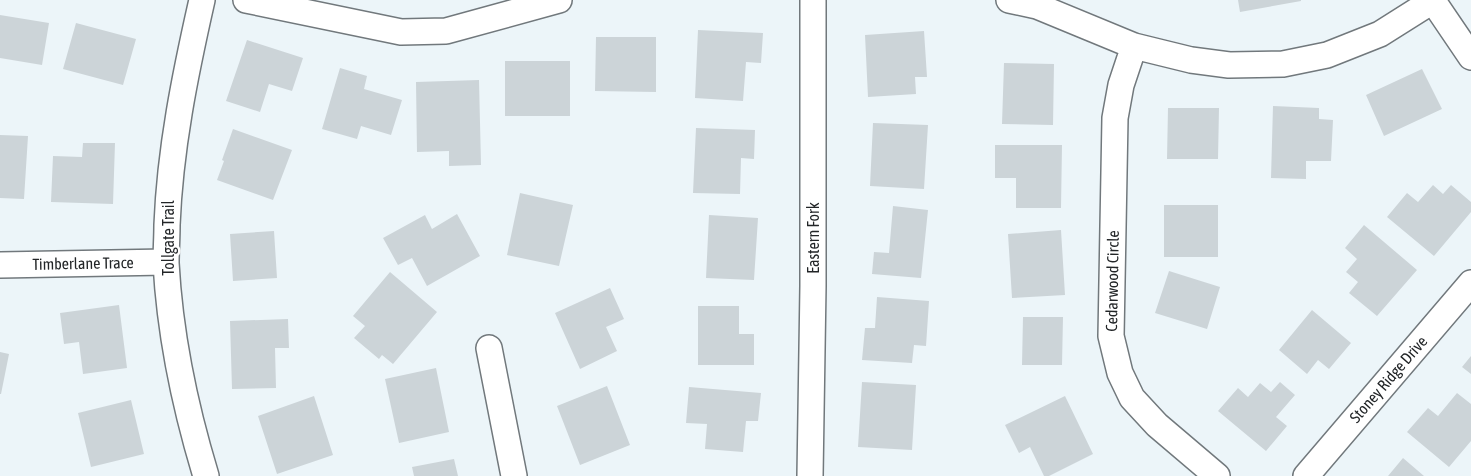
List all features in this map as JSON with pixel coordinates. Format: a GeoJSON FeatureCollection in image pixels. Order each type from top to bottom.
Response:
{"type":"FeatureCollection","features":[{"type":"Feature","properties":{"kind":"street","name":"Tollgate Trail"},"geometry":{"type":"LineString","coordinates":[[202,0],[187,65],[176,126],[168,191],[166,262],[173,336],[183,395],[206,476]]}},
{"type":"Feature","properties":{"kind":"street"},"geometry":{"type":"LineString","coordinates":[[246,0],[401,32],[446,31],[559,0]]}},
{"type":"Feature","properties":{"kind":"street","name":"Eastern Fork"},"geometry":{"type":"LineString","coordinates":[[810,476],[813,286],[813,0]]}},
{"type":"Feature","properties":{"kind":"street"},"geometry":{"type":"LineString","coordinates":[[1009,0],[1037,6],[1134,46],[1191,60],[1229,65],[1283,64],[1327,55],[1380,34],[1434,0],[1471,57]]}},
{"type":"Feature","properties":{"kind":"street","name":"Cedarwood Circle"},"geometry":{"type":"LineString","coordinates":[[1134,46],[1121,85],[1115,118],[1111,336],[1120,373],[1132,398],[1157,425],[1217,476]]}},
{"type":"Feature","properties":{"kind":"street","name":"Timberlane Trace"},"geometry":{"type":"LineString","coordinates":[[0,265],[166,262]]}},
{"type":"Feature","properties":{"kind":"street","name":"Stoney Ridge Drive"},"geometry":{"type":"LineString","coordinates":[[1306,476],[1471,283]]}},
{"type":"Feature","properties":{"kind":"street"},"geometry":{"type":"LineString","coordinates":[[489,348],[514,476]]}},
{"type":"Feature","properties":{"kind":"building"},"geometry":{"type":"Polygon","coordinates":[[[1238,0],[1301,0],[1301,1],[1240,12],[1238,0]]]}},
{"type":"Feature","properties":{"kind":"building"},"geometry":{"type":"Polygon","coordinates":[[[0,15],[49,23],[42,65],[0,58],[0,15]]]}},
{"type":"Feature","properties":{"kind":"building"},"geometry":{"type":"Polygon","coordinates":[[[76,23],[136,39],[123,85],[63,69],[76,23]]]}},
{"type":"Feature","properties":{"kind":"building"},"geometry":{"type":"Polygon","coordinates":[[[698,30],[763,33],[761,63],[746,62],[743,101],[695,98],[698,30]]]}},
{"type":"Feature","properties":{"kind":"building"},"geometry":{"type":"Polygon","coordinates":[[[924,31],[927,77],[915,77],[916,94],[868,97],[865,35],[924,31]]]}},
{"type":"Feature","properties":{"kind":"building"},"geometry":{"type":"Polygon","coordinates":[[[596,37],[656,37],[656,92],[595,91],[596,37]]]}},
{"type":"Feature","properties":{"kind":"building"},"geometry":{"type":"Polygon","coordinates":[[[247,40],[303,58],[292,91],[269,84],[260,112],[226,101],[247,40]]]}},
{"type":"Feature","properties":{"kind":"building"},"geometry":{"type":"Polygon","coordinates":[[[505,61],[570,61],[570,116],[505,116],[505,61]]]}},
{"type":"Feature","properties":{"kind":"building"},"geometry":{"type":"Polygon","coordinates":[[[1004,63],[1054,64],[1053,125],[1002,124],[1004,63]]]}},
{"type":"Feature","properties":{"kind":"building"},"geometry":{"type":"Polygon","coordinates":[[[340,68],[367,76],[364,89],[402,100],[391,135],[361,126],[357,139],[322,129],[340,68]]]}},
{"type":"Feature","properties":{"kind":"building"},"geometry":{"type":"Polygon","coordinates":[[[1422,69],[1442,109],[1384,136],[1366,95],[1422,69]]]}},
{"type":"Feature","properties":{"kind":"building"},"geometry":{"type":"Polygon","coordinates":[[[479,80],[481,165],[449,166],[449,151],[417,152],[416,82],[479,80]]]}},
{"type":"Feature","properties":{"kind":"building"},"geometry":{"type":"Polygon","coordinates":[[[1273,106],[1319,108],[1319,119],[1333,120],[1331,161],[1306,161],[1306,179],[1271,178],[1273,106]]]}},
{"type":"Feature","properties":{"kind":"building"},"geometry":{"type":"Polygon","coordinates":[[[1168,108],[1219,108],[1218,159],[1167,159],[1168,108]]]}},
{"type":"Feature","properties":{"kind":"building"},"geometry":{"type":"Polygon","coordinates":[[[873,123],[928,125],[924,189],[870,186],[873,123]]]}},
{"type":"Feature","properties":{"kind":"building"},"geometry":{"type":"Polygon","coordinates":[[[696,128],[755,130],[754,159],[741,158],[740,194],[693,193],[696,128]]]}},
{"type":"Feature","properties":{"kind":"building"},"geometry":{"type":"Polygon","coordinates":[[[233,129],[292,150],[273,200],[217,180],[233,129]]]}},
{"type":"Feature","properties":{"kind":"building"},"geometry":{"type":"Polygon","coordinates":[[[0,135],[28,136],[24,199],[0,198],[0,135]]]}},
{"type":"Feature","properties":{"kind":"building"},"geometry":{"type":"Polygon","coordinates":[[[83,143],[115,143],[113,204],[51,202],[53,156],[82,157],[83,143]]]}},
{"type":"Feature","properties":{"kind":"building"},"geometry":{"type":"Polygon","coordinates":[[[995,145],[1062,145],[1061,208],[1016,208],[1016,178],[995,178],[995,145]]]}},
{"type":"Feature","properties":{"kind":"building"},"geometry":{"type":"Polygon","coordinates":[[[1433,185],[1443,194],[1451,185],[1471,202],[1471,212],[1434,256],[1387,217],[1407,193],[1418,202],[1433,185]]]}},
{"type":"Feature","properties":{"kind":"building"},"geometry":{"type":"Polygon","coordinates":[[[520,193],[573,205],[559,266],[507,255],[520,193]]]}},
{"type":"Feature","properties":{"kind":"building"},"geometry":{"type":"Polygon","coordinates":[[[1164,205],[1218,205],[1218,257],[1164,257],[1164,205]]]}},
{"type":"Feature","properties":{"kind":"building"},"geometry":{"type":"Polygon","coordinates":[[[893,206],[928,210],[921,278],[872,274],[874,252],[889,253],[893,206]]]}},
{"type":"Feature","properties":{"kind":"building"},"geometry":{"type":"Polygon","coordinates":[[[457,214],[480,256],[427,286],[412,258],[398,265],[383,238],[425,215],[432,229],[457,214]]]}},
{"type":"Feature","properties":{"kind":"building"},"geometry":{"type":"Polygon","coordinates":[[[709,215],[758,218],[754,280],[706,278],[709,215]]]}},
{"type":"Feature","properties":{"kind":"building"},"geometry":{"type":"Polygon","coordinates":[[[1364,225],[1417,270],[1377,316],[1349,293],[1358,282],[1346,272],[1357,259],[1345,248],[1364,225]]]}},
{"type":"Feature","properties":{"kind":"building"},"geometry":{"type":"Polygon","coordinates":[[[1061,230],[1065,295],[1012,298],[1008,234],[1061,230]]]}},
{"type":"Feature","properties":{"kind":"building"},"geometry":{"type":"Polygon","coordinates":[[[274,231],[277,278],[233,281],[230,234],[274,231]]]}},
{"type":"Feature","properties":{"kind":"building"},"geometry":{"type":"Polygon","coordinates":[[[1169,271],[1220,287],[1207,329],[1155,313],[1169,271]]]}},
{"type":"Feature","properties":{"kind":"building"},"geometry":{"type":"Polygon","coordinates":[[[390,272],[437,312],[393,364],[382,355],[379,359],[354,338],[365,326],[353,316],[390,272]]]}},
{"type":"Feature","properties":{"kind":"building"},"geometry":{"type":"Polygon","coordinates":[[[610,288],[624,319],[606,327],[617,351],[580,369],[555,313],[610,288]]]}},
{"type":"Feature","properties":{"kind":"building"},"geometry":{"type":"Polygon","coordinates":[[[877,297],[929,301],[926,346],[914,345],[912,363],[862,360],[865,328],[875,328],[877,297]]]}},
{"type":"Feature","properties":{"kind":"building"},"geometry":{"type":"Polygon","coordinates":[[[119,305],[127,368],[83,374],[79,342],[64,344],[60,313],[119,305]]]}},
{"type":"Feature","properties":{"kind":"building"},"geometry":{"type":"Polygon","coordinates":[[[698,306],[739,306],[739,334],[754,334],[754,365],[698,365],[698,306]]]}},
{"type":"Feature","properties":{"kind":"building"},"geometry":{"type":"Polygon","coordinates":[[[1312,310],[1351,343],[1329,369],[1318,360],[1307,374],[1279,350],[1312,310]]]}},
{"type":"Feature","properties":{"kind":"building"},"geometry":{"type":"Polygon","coordinates":[[[1023,317],[1063,317],[1062,365],[1022,365],[1023,317]]]}},
{"type":"Feature","properties":{"kind":"building"},"geometry":{"type":"Polygon","coordinates":[[[288,319],[289,348],[275,348],[276,388],[232,389],[230,321],[288,319]]]}},
{"type":"Feature","properties":{"kind":"building"},"geometry":{"type":"Polygon","coordinates":[[[0,352],[9,354],[1,394],[0,394],[0,352]]]}},
{"type":"Feature","properties":{"kind":"building"},"geometry":{"type":"Polygon","coordinates":[[[1471,356],[1471,374],[1462,367],[1471,356]]]}},
{"type":"Feature","properties":{"kind":"building"},"geometry":{"type":"Polygon","coordinates":[[[436,368],[449,432],[399,443],[385,379],[436,368]]]}},
{"type":"Feature","properties":{"kind":"building"},"geometry":{"type":"Polygon","coordinates":[[[862,382],[916,385],[912,450],[858,447],[862,382]]]}},
{"type":"Feature","properties":{"kind":"building"},"geometry":{"type":"Polygon","coordinates":[[[1280,382],[1295,395],[1276,417],[1287,426],[1266,451],[1218,411],[1238,388],[1248,397],[1260,383],[1271,392],[1280,382]]]}},
{"type":"Feature","properties":{"kind":"building"},"geometry":{"type":"Polygon","coordinates":[[[607,386],[630,445],[580,465],[557,406],[607,386]]]}},
{"type":"Feature","properties":{"kind":"building"},"geometry":{"type":"Polygon","coordinates":[[[689,387],[761,393],[758,421],[746,421],[743,452],[705,449],[707,424],[686,423],[689,387]]]}},
{"type":"Feature","properties":{"kind":"building"},"geometry":{"type":"Polygon","coordinates":[[[1457,393],[1471,404],[1471,441],[1449,467],[1407,432],[1428,408],[1438,416],[1457,393]]]}},
{"type":"Feature","properties":{"kind":"building"},"geometry":{"type":"Polygon","coordinates":[[[314,396],[333,455],[277,474],[258,416],[314,396]]]}},
{"type":"Feature","properties":{"kind":"building"},"geometry":{"type":"Polygon","coordinates":[[[1065,396],[1093,454],[1049,476],[1044,476],[1030,447],[1019,453],[1005,425],[1065,396]]]}},
{"type":"Feature","properties":{"kind":"building"},"geometry":{"type":"Polygon","coordinates":[[[131,400],[144,454],[91,467],[78,413],[131,400]]]}},
{"type":"Feature","properties":{"kind":"building"},"geometry":{"type":"Polygon","coordinates":[[[1403,458],[1424,476],[1388,476],[1403,458]]]}},
{"type":"Feature","properties":{"kind":"building"},"geometry":{"type":"Polygon","coordinates":[[[454,459],[458,476],[414,476],[412,467],[454,459]]]}}]}
